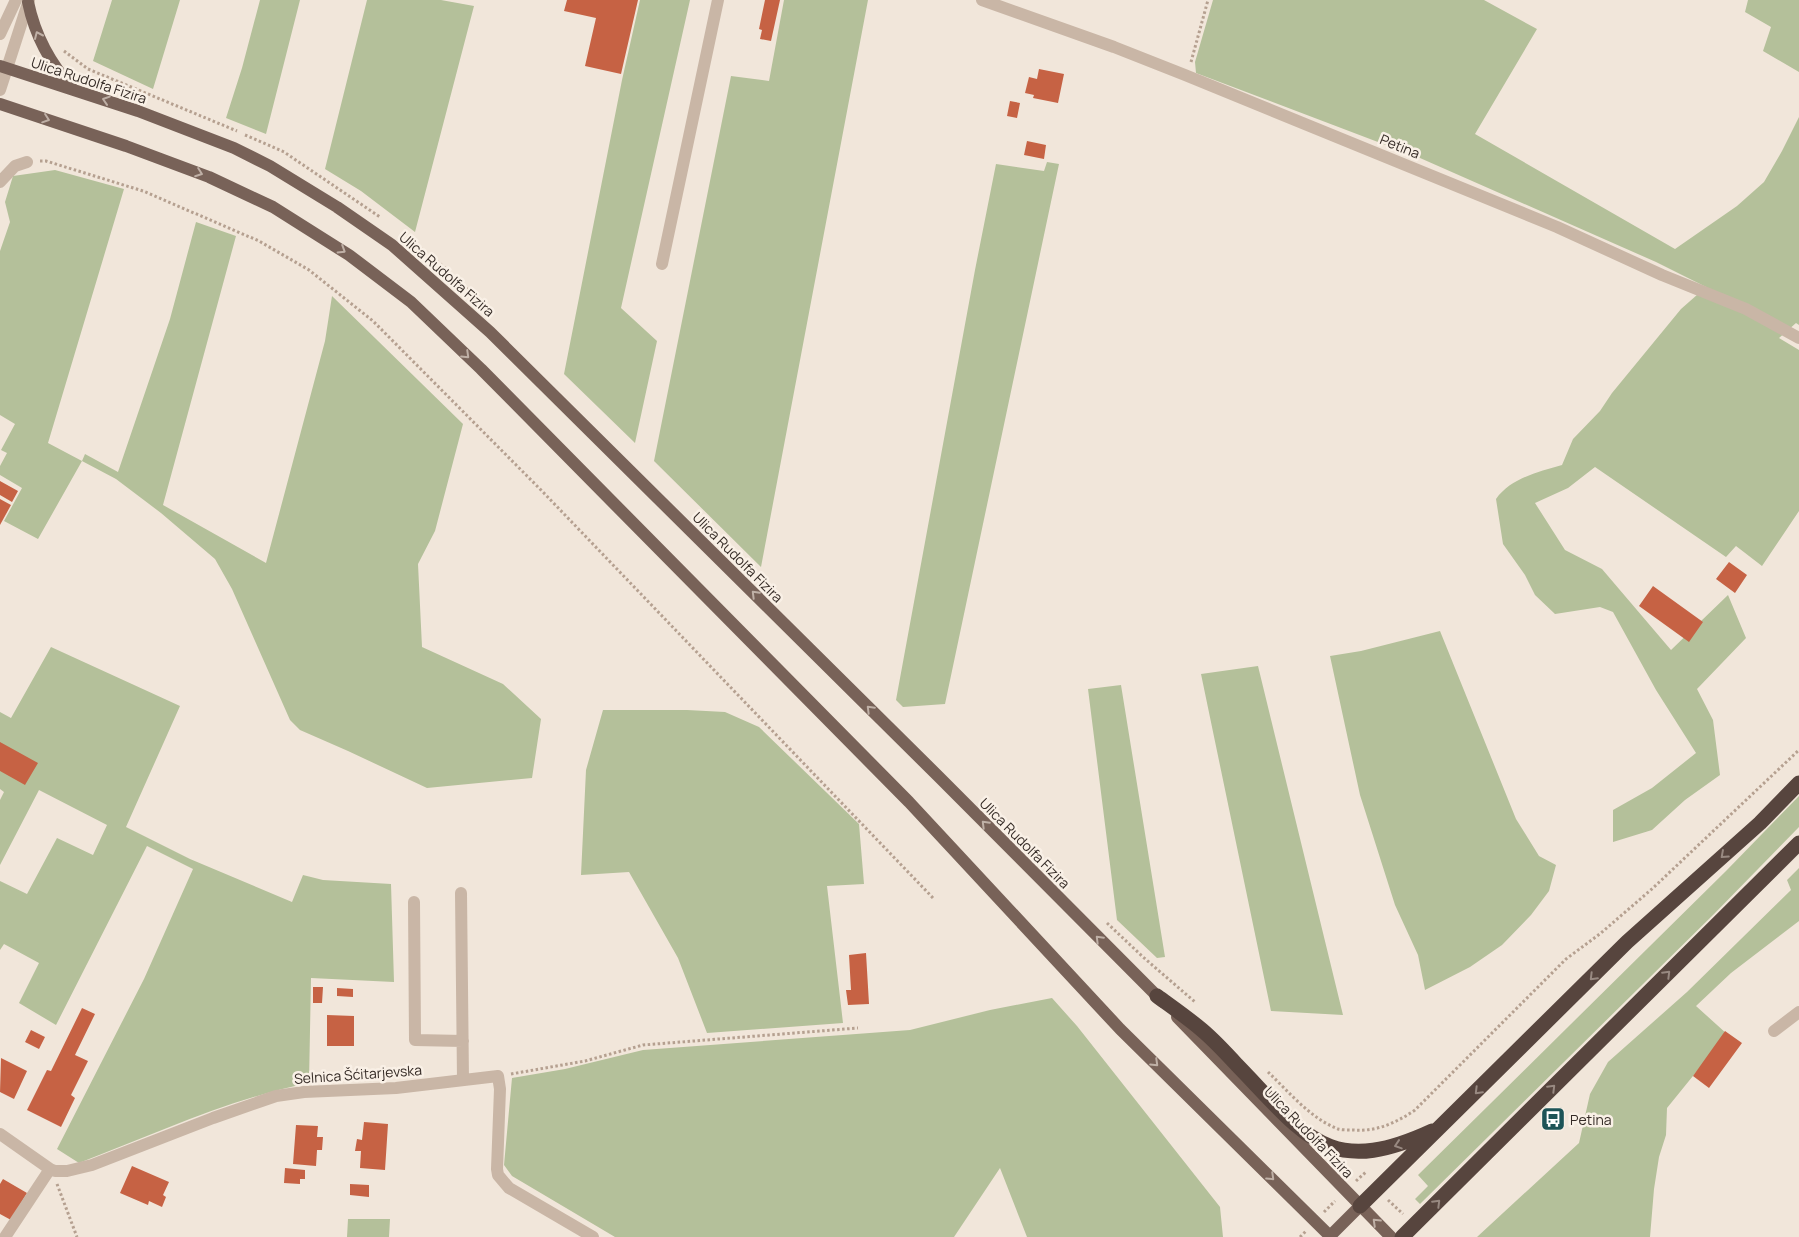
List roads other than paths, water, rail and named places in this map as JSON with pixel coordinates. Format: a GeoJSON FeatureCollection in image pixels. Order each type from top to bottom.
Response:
{"type":"FeatureCollection","features":[{"type":"Feature","properties":{"kind":"highway"},"geometry":{"type":"LineString","coordinates":[[1360,1206],[1627,942],[1760,823],[1799,783]]}},
{"type":"Feature","properties":{"kind":"highway"},"geometry":{"type":"LineString","coordinates":[[1402,1237],[1799,843]]}},
{"type":"Feature","properties":{"kind":"highway"},"geometry":{"type":"LineString","coordinates":[[1157,996],[1202,1030],[1287,1117],[1308,1136],[1323,1144],[1354,1152],[1378,1150],[1397,1146],[1443,1126]]}},
{"type":"Feature","properties":{"kind":"main road"},"geometry":{"type":"LineString","coordinates":[[24,1],[36,33],[52,63],[74,90]]}},
{"type":"Feature","properties":{"kind":"main road","name":"Ulica Rudolfa Fizira"},"geometry":{"type":"LineString","coordinates":[[4,67],[138,111],[234,148],[270,166],[338,207],[392,245],[490,332],[932,770],[1157,996],[1391,1237]]}},
{"type":"Feature","properties":{"kind":"main road"},"geometry":{"type":"LineString","coordinates":[[0,104],[117,143],[200,174],[273,207],[349,255],[412,302],[488,376],[909,802],[1120,1029],[1316,1221],[1330,1237],[1360,1206]]}},
{"type":"Feature","properties":{"kind":"street"},"geometry":{"type":"LineString","coordinates":[[662,264],[718,0]]}},
{"type":"Feature","properties":{"kind":"street","name":"Petina"},"geometry":{"type":"LineString","coordinates":[[982,0],[1185,75],[1557,227],[1662,275],[1746,309],[1799,338]]}},
{"type":"Feature","properties":{"kind":"street"},"geometry":{"type":"LineString","coordinates":[[0,34],[24,1]]}},
{"type":"Feature","properties":{"kind":"street"},"geometry":{"type":"LineString","coordinates":[[0,90],[4,67],[24,1]]}},
{"type":"Feature","properties":{"kind":"street"},"geometry":{"type":"LineString","coordinates":[[0,182],[15,166],[27,162]]}},
{"type":"Feature","properties":{"kind":"street"},"geometry":{"type":"LineString","coordinates":[[461,893],[464,1080]]}},
{"type":"Feature","properties":{"kind":"street"},"geometry":{"type":"LineString","coordinates":[[414,902],[415,1040],[463,1040]]}},
{"type":"Feature","properties":{"kind":"street"},"geometry":{"type":"LineString","coordinates":[[1774,1031],[1799,1012]]}},
{"type":"Feature","properties":{"kind":"street","name":"Selnica Šćitarjevska"},"geometry":{"type":"LineString","coordinates":[[53,1170],[67,1171],[92,1164],[276,1096],[304,1092],[396,1088],[498,1076],[500,1089],[496,1169],[498,1175],[509,1188],[593,1237]]}},
{"type":"Feature","properties":{"kind":"street"},"geometry":{"type":"LineString","coordinates":[[0,1134],[53,1170],[5,1237]]}},
{"type":"Feature","properties":{"kind":"place","name":"Petina"},"geometry":{"type":"Point","coordinates":[1553,1119]}}]}
